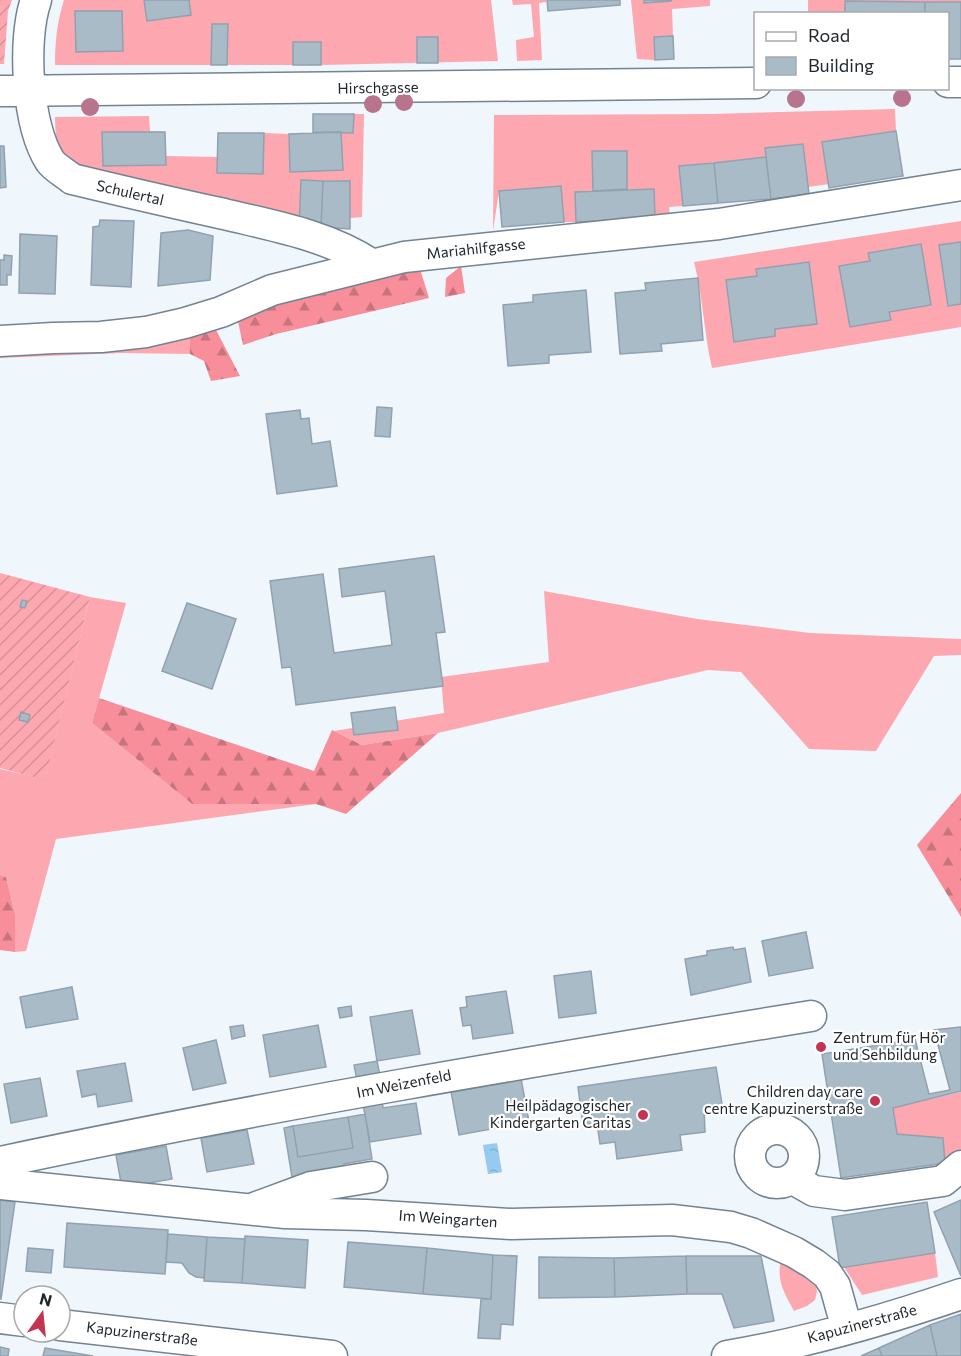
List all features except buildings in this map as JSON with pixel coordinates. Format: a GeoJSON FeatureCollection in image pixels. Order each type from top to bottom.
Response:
{"type":"FeatureCollection","features":[{"type":"Feature","properties":{"kind":"street","name":"Schulertal"},"geometry":{"type":"LineString","coordinates":[[36,0],[32,11],[29,38],[30,91],[39,136],[51,162],[72,179],[328,241],[371,264]]}},
{"type":"Feature","properties":{"kind":"street","name":"Hirschgasse"},"geometry":{"type":"LineString","coordinates":[[0,91],[754,83]]}},
{"type":"Feature","properties":{"kind":"street","name":"Mariahilfgasse"},"geometry":{"type":"LineString","coordinates":[[0,341],[101,337],[146,332],[221,312],[272,290],[404,257],[719,224],[961,185]]}},
{"type":"Feature","properties":{"kind":"street","name":"Im Weizenfeld"},"geometry":{"type":"LineString","coordinates":[[0,1162],[134,1134],[478,1070],[811,1016]]}},
{"type":"Feature","properties":{"kind":"street"},"geometry":{"type":"LineString","coordinates":[[793,1179],[814,1191],[845,1195],[943,1181],[961,1166]]}},
{"type":"Feature","properties":{"kind":"street"},"geometry":{"type":"LineString","coordinates":[[246,1211],[311,1187],[372,1177]]}},
{"type":"Feature","properties":{"kind":"street","name":"Im Weingarten"},"geometry":{"type":"LineString","coordinates":[[0,1184],[246,1211],[415,1217],[511,1224],[672,1220],[731,1227],[794,1252],[827,1274],[835,1286],[847,1329]]}},
{"type":"Feature","properties":{"kind":"street","name":"Kapuzinerstraße"},"geometry":{"type":"LineString","coordinates":[[727,1356],[762,1353],[907,1312],[961,1294]]}},
{"type":"Feature","properties":{"kind":"street","name":"Kapuzinerstraße"},"geometry":{"type":"LineString","coordinates":[[72,1326],[332,1356]]}},
{"type":"Feature","properties":{"kind":"shaded area"},"geometry":{"type":"Polygon","coordinates":[[[0,0],[12,0],[8,11],[4,64],[0,64],[0,0]]]}},
{"type":"Feature","properties":{"kind":"shaded area"},"geometry":{"type":"Polygon","coordinates":[[[64,0],[491,0],[498,61],[321,65],[55,65],[57,32],[64,0]]]}},
{"type":"Feature","properties":{"kind":"shaded area"},"geometry":{"type":"Polygon","coordinates":[[[512,0],[546,0],[546,2],[539,3],[542,60],[517,61],[516,40],[534,37],[531,4],[513,5],[512,0]]]}},
{"type":"Feature","properties":{"kind":"shaded area"},"geometry":{"type":"Polygon","coordinates":[[[631,0],[710,0],[710,6],[672,9],[673,36],[654,37],[655,60],[637,59],[631,0]]]}},
{"type":"Feature","properties":{"kind":"shaded area"},"geometry":{"type":"Polygon","coordinates":[[[808,0],[961,0],[961,2],[845,1],[845,12],[808,12],[808,0]]]}},
{"type":"Feature","properties":{"kind":"shaded area"},"geometry":{"type":"Polygon","coordinates":[[[895,109],[896,131],[822,142],[829,184],[808,187],[803,144],[765,148],[766,157],[680,166],[683,206],[669,207],[670,218],[655,218],[654,189],[627,189],[627,151],[593,151],[593,191],[575,192],[576,222],[564,222],[560,186],[499,191],[493,231],[494,115],[710,114],[895,109]]]}},
{"type":"Feature","properties":{"kind":"shaded area"},"geometry":{"type":"Polygon","coordinates":[[[354,114],[364,114],[362,217],[350,218],[350,181],[301,180],[299,227],[82,171],[67,158],[57,143],[55,117],[149,116],[150,131],[165,132],[166,156],[217,157],[218,173],[262,174],[264,133],[289,134],[291,172],[342,170],[341,132],[353,133],[354,114]]]}},
{"type":"Feature","properties":{"kind":"shaded area"},"geometry":{"type":"Polygon","coordinates":[[[961,221],[961,327],[712,368],[694,262],[961,221]]]}},
{"type":"Feature","properties":{"kind":"shaded area"},"geometry":{"type":"Polygon","coordinates":[[[190,334],[190,354],[121,353],[0,358],[0,347],[190,334]]]}},
{"type":"Feature","properties":{"kind":"shaded area"},"geometry":{"type":"Polygon","coordinates":[[[0,573],[90,597],[45,780],[0,768],[0,573]]]}},
{"type":"Feature","properties":{"kind":"shaded area"},"geometry":{"type":"Polygon","coordinates":[[[544,591],[697,619],[810,633],[961,639],[961,655],[934,656],[876,751],[809,749],[741,672],[708,670],[438,733],[362,745],[334,731],[444,713],[441,677],[549,662],[544,591]]]}},
{"type":"Feature","properties":{"kind":"shaded area"},"geometry":{"type":"Polygon","coordinates":[[[90,597],[126,603],[92,723],[192,804],[316,804],[56,839],[26,951],[15,952],[15,914],[6,877],[0,875],[0,769],[45,779],[90,597]]]}},
{"type":"Feature","properties":{"kind":"shaded area"},"geometry":{"type":"Polygon","coordinates":[[[961,1092],[961,1152],[945,1163],[943,1138],[897,1134],[893,1108],[961,1092]]]}},
{"type":"Feature","properties":{"kind":"shaded area"},"geometry":{"type":"Polygon","coordinates":[[[935,1253],[938,1277],[862,1295],[844,1267],[935,1253]]]}},
{"type":"Feature","properties":{"kind":"shaded area"},"geometry":{"type":"Polygon","coordinates":[[[781,1261],[814,1281],[817,1291],[815,1300],[807,1306],[794,1311],[781,1281],[781,1261]]]}},
{"type":"Feature","properties":{"kind":"green space"},"geometry":{"type":"Polygon","coordinates":[[[461,266],[465,293],[445,297],[446,278],[461,266]]]}},
{"type":"Feature","properties":{"kind":"green space"},"geometry":{"type":"Polygon","coordinates":[[[420,269],[429,298],[276,334],[243,345],[236,312],[373,273],[420,269]]]}},
{"type":"Feature","properties":{"kind":"green space"},"geometry":{"type":"Polygon","coordinates":[[[216,330],[240,376],[211,381],[204,361],[190,354],[190,334],[216,330]]]}},
{"type":"Feature","properties":{"kind":"green space"},"geometry":{"type":"Polygon","coordinates":[[[99,698],[314,771],[332,730],[362,745],[438,733],[346,814],[316,804],[192,804],[92,723],[99,698]]]}},
{"type":"Feature","properties":{"kind":"green space"},"geometry":{"type":"Polygon","coordinates":[[[961,793],[961,917],[917,845],[961,793]]]}},
{"type":"Feature","properties":{"kind":"green space"},"geometry":{"type":"Polygon","coordinates":[[[0,875],[6,877],[15,914],[15,952],[0,950],[0,875]]]}},
{"type":"Feature","properties":{"kind":"water"},"geometry":{"type":"Polygon","coordinates":[[[497,1143],[502,1172],[488,1174],[483,1145],[497,1143]]]}},
{"type":"Feature","properties":{"kind":"place","name":"Zentrum für Hör und Sehbildung"},"geometry":{"type":"Point","coordinates":[821,1047]}},
{"type":"Feature","properties":{"kind":"place","name":"Children day care centre Kapuzinerstraße"},"geometry":{"type":"Point","coordinates":[875,1101]}},
{"type":"Feature","properties":{"kind":"place","name":"Heilpädagogischer Kindergarten Caritas"},"geometry":{"type":"Point","coordinates":[643,1115]}}]}
